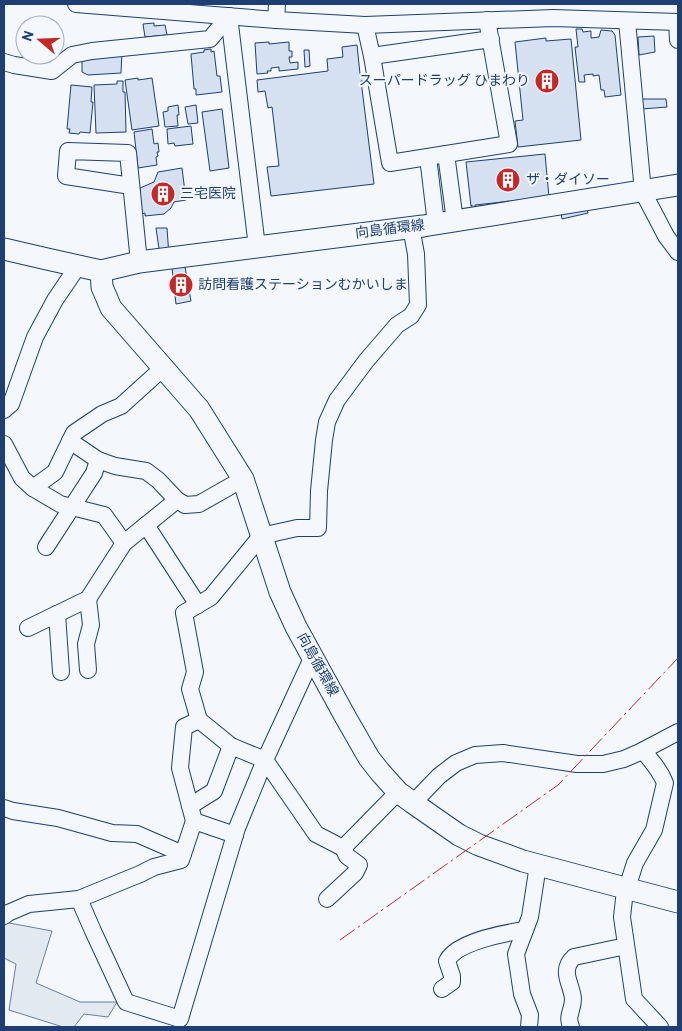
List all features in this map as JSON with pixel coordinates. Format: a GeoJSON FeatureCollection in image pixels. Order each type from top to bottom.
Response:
{"type":"FeatureCollection","features":[{"type":"Feature","properties":{"kind":"main road","name":"向島循環線"},"geometry":{"type":"LineString","coordinates":[[4,249],[101,271],[139,262],[411,228],[678,186]]}},
{"type":"Feature","properties":{"kind":"main road","name":"向島循環線"},"geometry":{"type":"LineString","coordinates":[[101,271],[102,287],[111,308],[199,409],[243,480],[280,592],[296,627],[369,758],[380,772],[406,797],[459,835],[479,845],[538,865],[678,902]]}},
{"type":"Feature","properties":{"kind":"street"},"geometry":{"type":"LineString","coordinates":[[76,4],[229,16],[277,10],[365,25],[553,18],[677,22],[678,40]]}},
{"type":"Feature","properties":{"kind":"street"},"geometry":{"type":"LineString","coordinates":[[4,62],[52,71],[72,55],[92,51],[210,39],[229,16]]}},
{"type":"Feature","properties":{"kind":"street"},"geometry":{"type":"LineString","coordinates":[[229,16],[257,247]]}},
{"type":"Feature","properties":{"kind":"street"},"geometry":{"type":"LineString","coordinates":[[365,25],[390,163],[509,144],[487,20]]}},
{"type":"Feature","properties":{"kind":"street"},"geometry":{"type":"LineString","coordinates":[[627,21],[643,192],[666,236],[678,252]]}},
{"type":"Feature","properties":{"kind":"street"},"geometry":{"type":"LineString","coordinates":[[372,56],[491,39]]}},
{"type":"Feature","properties":{"kind":"street"},"geometry":{"type":"LineString","coordinates":[[446,154],[446,222]]}},
{"type":"Feature","properties":{"kind":"street"},"geometry":{"type":"LineString","coordinates":[[428,157],[446,222]]}},
{"type":"Feature","properties":{"kind":"street"},"geometry":{"type":"LineString","coordinates":[[131,186],[139,262]]}},
{"type":"Feature","properties":{"kind":"street"},"geometry":{"type":"LineString","coordinates":[[327,898],[355,873],[360,865],[347,856],[343,848],[316,834],[265,760],[231,746],[199,720],[190,689],[195,672],[184,613],[211,597],[262,536],[297,528],[318,528],[319,491],[327,422],[337,400],[366,361],[397,324],[411,316],[418,304],[416,254],[411,228]]}},
{"type":"Feature","properties":{"kind":"street"},"geometry":{"type":"LineString","coordinates":[[4,410],[11,404],[36,337],[55,300],[78,266]]}},
{"type":"Feature","properties":{"kind":"street"},"geometry":{"type":"LineString","coordinates":[[33,488],[55,472],[74,433],[102,414],[121,406],[163,368]]}},
{"type":"Feature","properties":{"kind":"street"},"geometry":{"type":"LineString","coordinates":[[70,441],[98,460],[115,466],[146,471],[185,505],[198,504],[243,480]]}},
{"type":"Feature","properties":{"kind":"street"},"geometry":{"type":"LineString","coordinates":[[4,444],[22,478],[33,488],[60,504],[104,515],[124,543]]}},
{"type":"Feature","properties":{"kind":"street"},"geometry":{"type":"LineString","coordinates":[[46,547],[94,473],[98,460]]}},
{"type":"Feature","properties":{"kind":"street"},"geometry":{"type":"LineString","coordinates":[[28,628],[88,599],[124,543],[177,500]]}},
{"type":"Feature","properties":{"kind":"street"},"geometry":{"type":"LineString","coordinates":[[146,525],[198,605]]}},
{"type":"Feature","properties":{"kind":"street"},"geometry":{"type":"LineString","coordinates":[[88,599],[90,625],[86,644],[88,670]]}},
{"type":"Feature","properties":{"kind":"street"},"geometry":{"type":"LineString","coordinates":[[57,614],[61,672]]}},
{"type":"Feature","properties":{"kind":"street"},"geometry":{"type":"LineString","coordinates":[[79,899],[126,1002],[180,1020],[235,835],[265,760],[313,656]]}},
{"type":"Feature","properties":{"kind":"street"},"geometry":{"type":"LineString","coordinates":[[4,916],[29,904],[79,899],[140,874],[154,866],[181,860],[192,813],[180,768],[184,727],[199,720]]}},
{"type":"Feature","properties":{"kind":"street"},"geometry":{"type":"LineString","coordinates":[[343,848],[406,797],[456,763],[475,755],[503,753],[577,764],[603,764],[624,759],[643,751],[678,732]]}},
{"type":"Feature","properties":{"kind":"street"},"geometry":{"type":"LineString","coordinates":[[192,813],[214,791],[231,746]]}},
{"type":"Feature","properties":{"kind":"street"},"geometry":{"type":"LineString","coordinates":[[643,751],[657,768],[665,783],[654,830],[635,863],[624,898],[622,917],[634,999],[660,1027]]}},
{"type":"Feature","properties":{"kind":"street"},"geometry":{"type":"LineString","coordinates":[[4,808],[58,818],[112,833],[137,834],[183,854]]}},
{"type":"Feature","properties":{"kind":"street"},"geometry":{"type":"LineString","coordinates":[[192,813],[235,835]]}},
{"type":"Feature","properties":{"kind":"street"},"geometry":{"type":"LineString","coordinates":[[530,1027],[530,1016],[522,994],[516,954],[530,917],[538,865]]}},
{"type":"Feature","properties":{"kind":"street"},"geometry":{"type":"LineString","coordinates":[[442,989],[452,982],[447,962],[450,955],[471,943],[503,933],[525,930]]}},
{"type":"Feature","properties":{"kind":"street"},"geometry":{"type":"LineString","coordinates":[[571,1027],[568,1018],[573,1000],[566,973],[569,962],[574,957],[626,946]]}},
{"type":"Feature","properties":{"kind":"shaded area"},"geometry":{"type":"Polygon","coordinates":[[[4,922],[52,931],[36,983],[80,1002],[117,1002],[108,1017],[84,1014],[74,1027],[63,1027],[9,1010],[16,964],[4,958],[4,922]]]}},
{"type":"Feature","properties":{"kind":"building"},"geometry":{"type":"Polygon","coordinates":[[[154,23],[154,26],[165,25],[167,35],[145,37],[143,24],[154,23]]]}},
{"type":"Feature","properties":{"kind":"building"},"geometry":{"type":"Polygon","coordinates":[[[576,29],[582,29],[583,32],[591,31],[591,38],[599,37],[601,30],[612,31],[615,35],[621,95],[605,97],[604,90],[601,90],[599,75],[584,75],[585,82],[579,82],[575,47],[578,47],[576,29]]]}},
{"type":"Feature","properties":{"kind":"building"},"geometry":{"type":"Polygon","coordinates":[[[654,36],[655,52],[639,55],[638,37],[654,36]]]}},
{"type":"Feature","properties":{"kind":"building","name":"スーパードラッグ ひまわり"},"geometry":{"type":"Polygon","coordinates":[[[546,38],[546,41],[571,39],[581,140],[518,147],[515,121],[523,120],[515,42],[546,38]]]}},
{"type":"Feature","properties":{"kind":"building"},"geometry":{"type":"Polygon","coordinates":[[[269,42],[269,44],[289,42],[289,51],[292,51],[292,57],[289,57],[290,63],[298,62],[298,69],[279,71],[279,67],[271,68],[271,71],[267,71],[268,73],[257,74],[255,43],[269,42]]]}},
{"type":"Feature","properties":{"kind":"building"},"geometry":{"type":"Polygon","coordinates":[[[357,45],[360,74],[372,73],[373,80],[361,81],[374,184],[271,196],[267,167],[279,166],[272,107],[268,108],[265,91],[258,92],[257,80],[328,71],[327,59],[343,57],[342,47],[357,45]]]}},
{"type":"Feature","properties":{"kind":"building"},"geometry":{"type":"Polygon","coordinates":[[[211,49],[211,52],[214,51],[217,76],[220,76],[222,92],[196,95],[191,54],[211,49]]]}},
{"type":"Feature","properties":{"kind":"building"},"geometry":{"type":"Polygon","coordinates":[[[304,50],[309,50],[310,66],[305,67],[304,50]]]}},
{"type":"Feature","properties":{"kind":"building"},"geometry":{"type":"Polygon","coordinates":[[[122,52],[121,73],[88,75],[82,72],[82,56],[122,52]]]}},
{"type":"Feature","properties":{"kind":"building"},"geometry":{"type":"Polygon","coordinates":[[[138,78],[138,80],[152,78],[159,126],[132,130],[125,80],[138,78]]]}},
{"type":"Feature","properties":{"kind":"building"},"geometry":{"type":"Polygon","coordinates":[[[117,81],[123,81],[123,92],[125,92],[126,132],[96,133],[94,85],[117,84],[117,81]]]}},
{"type":"Feature","properties":{"kind":"building"},"geometry":{"type":"Polygon","coordinates":[[[71,85],[92,87],[91,102],[93,102],[90,133],[69,133],[70,129],[67,129],[71,85]]]}},
{"type":"Feature","properties":{"kind":"building"},"geometry":{"type":"Polygon","coordinates":[[[642,99],[666,99],[667,107],[642,109],[642,99]]]}},
{"type":"Feature","properties":{"kind":"building"},"geometry":{"type":"Polygon","coordinates":[[[178,105],[178,126],[165,127],[163,112],[168,111],[168,107],[178,105]]]}},
{"type":"Feature","properties":{"kind":"building"},"geometry":{"type":"Polygon","coordinates":[[[196,105],[198,123],[188,124],[185,107],[196,105]]]}},
{"type":"Feature","properties":{"kind":"building"},"geometry":{"type":"Polygon","coordinates":[[[222,109],[229,168],[210,171],[202,112],[222,109]]]}},
{"type":"Feature","properties":{"kind":"building"},"geometry":{"type":"Polygon","coordinates":[[[191,126],[193,144],[175,146],[174,143],[168,144],[167,129],[191,126]]]}},
{"type":"Feature","properties":{"kind":"building"},"geometry":{"type":"Polygon","coordinates":[[[152,129],[154,144],[158,143],[157,165],[138,168],[134,132],[152,129]]]}},
{"type":"Feature","properties":{"kind":"building","name":"ザ・ダイソー"},"geometry":{"type":"Polygon","coordinates":[[[545,154],[549,197],[475,205],[475,209],[472,210],[466,162],[545,154]]]}},
{"type":"Feature","properties":{"kind":"building","name":"三宅医院"},"geometry":{"type":"Polygon","coordinates":[[[182,168],[186,200],[174,202],[171,208],[164,214],[145,216],[145,213],[141,214],[140,188],[154,182],[158,172],[182,168]]]}},
{"type":"Feature","properties":{"kind":"building"},"geometry":{"type":"Polygon","coordinates":[[[585,203],[588,213],[562,219],[560,207],[585,203]]]}},
{"type":"Feature","properties":{"kind":"building"},"geometry":{"type":"Polygon","coordinates":[[[156,228],[167,228],[169,256],[160,256],[156,228]]]}},
{"type":"Feature","properties":{"kind":"building","name":"訪問看護ステーションむかいしま"},"geometry":{"type":"Polygon","coordinates":[[[185,267],[191,301],[176,304],[172,268],[185,267]]]}},
{"type":"Feature","properties":{"kind":"power"},"geometry":{"type":"LineString","coordinates":[[340,940],[558,785],[678,658]]}},
{"type":"Feature","properties":{"kind":"place","name":"スーパードラッグ ひまわり"},"geometry":{"type":"Point","coordinates":[547,81]}},
{"type":"Feature","properties":{"kind":"place","name":"ザ・ダイソー"},"geometry":{"type":"Point","coordinates":[508,180]}},
{"type":"Feature","properties":{"kind":"place","name":"三宅医院"},"geometry":{"type":"Point","coordinates":[163,194]}},
{"type":"Feature","properties":{"kind":"place","name":"訪問看護ステーションむかいしま"},"geometry":{"type":"Point","coordinates":[181,285]}}]}
